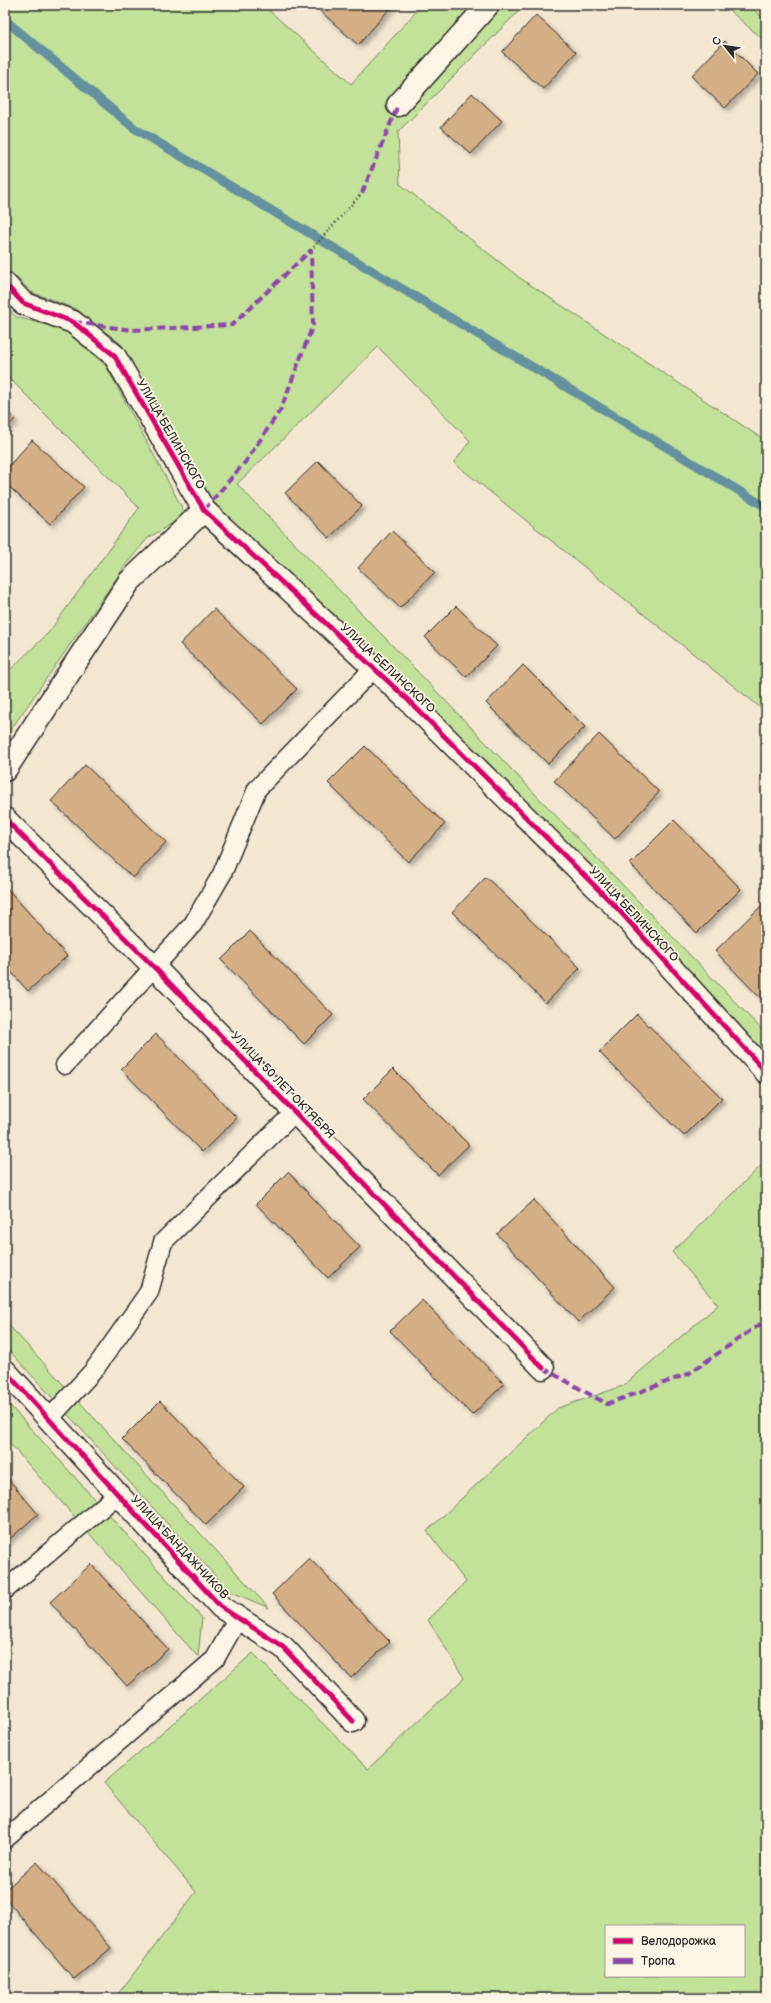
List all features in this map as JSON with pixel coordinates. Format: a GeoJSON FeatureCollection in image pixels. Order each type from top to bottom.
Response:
{"type":"FeatureCollection","features":[{"type":"Feature","properties":{"kind":"street"},"geometry":{"type":"LineString","coordinates":[[398,105],[488,5]]}},
{"type":"Feature","properties":{"kind":"street","name":"УЛИЦА БЕЛИНСКОГО"},"geometry":{"type":"LineString","coordinates":[[5,284],[23,302],[74,322],[114,355],[204,510],[374,668],[615,906],[766,1072]]}},
{"type":"Feature","properties":{"kind":"street"},"geometry":{"type":"LineString","coordinates":[[5,770],[129,582],[204,510]]}},
{"type":"Feature","properties":{"kind":"street","name":"УЛИЦА 50 ЛЕТ ОКТЯБРЯ"},"geometry":{"type":"LineString","coordinates":[[5,819],[154,967],[543,1368]]}},
{"type":"Feature","properties":{"kind":"street","name":"УЛИЦА БАНДАЖНИКОВ"},"geometry":{"type":"LineString","coordinates":[[5,1371],[221,1607],[283,1647],[353,1721]]}},
{"type":"Feature","properties":{"kind":"lane"},"geometry":{"type":"LineString","coordinates":[[65,1065],[193,924],[222,874],[258,789],[374,668]]}},
{"type":"Feature","properties":{"kind":"lane"},"geometry":{"type":"LineString","coordinates":[[49,1419],[94,1370],[149,1292],[163,1242],[295,1112]]}},
{"type":"Feature","properties":{"kind":"lane"},"geometry":{"type":"LineString","coordinates":[[5,1590],[118,1494]]}},
{"type":"Feature","properties":{"kind":"lane"},"geometry":{"type":"LineString","coordinates":[[5,1839],[215,1659],[238,1618]]}},
{"type":"Feature","properties":{"kind":"path"},"geometry":{"type":"LineString","coordinates":[[311,250],[362,193]]}},
{"type":"Feature","properties":{"kind":"green space"},"geometry":{"type":"Polygon","coordinates":[[[5,5],[263,5],[351,84],[422,5],[473,5],[390,98],[408,112],[504,5],[525,5],[398,132],[400,184],[520,278],[766,441],[766,712],[454,463],[470,441],[378,347],[237,484],[766,1034],[766,1057],[618,896],[417,692],[224,516],[205,492],[121,344],[76,309],[31,292],[5,266],[5,5]]]}},
{"type":"Feature","properties":{"kind":"green space"},"geometry":{"type":"Polygon","coordinates":[[[723,5],[748,5],[766,20],[766,42],[723,5]]]}},
{"type":"Feature","properties":{"kind":"green space"},"geometry":{"type":"Polygon","coordinates":[[[5,305],[16,317],[66,330],[106,366],[186,515],[148,538],[127,563],[5,738],[5,675],[49,632],[139,508],[5,374],[5,305]]]}},
{"type":"Feature","properties":{"kind":"green space"},"geometry":{"type":"Polygon","coordinates":[[[766,1161],[766,1998],[115,1998],[196,1892],[104,1783],[253,1653],[368,1769],[464,1678],[428,1620],[466,1582],[427,1531],[558,1408],[623,1386],[718,1305],[672,1252],[766,1161]]]}},
{"type":"Feature","properties":{"kind":"green space"},"geometry":{"type":"Polygon","coordinates":[[[5,1321],[269,1608],[229,1591],[5,1346],[5,1321]]]}},
{"type":"Feature","properties":{"kind":"green space"},"geometry":{"type":"Polygon","coordinates":[[[5,1400],[202,1618],[198,1657],[5,1438],[5,1400]]]}},
{"type":"Feature","properties":{"kind":"building"},"geometry":{"type":"Polygon","coordinates":[[[321,5],[393,5],[358,45],[318,9],[321,5]]]}},
{"type":"Feature","properties":{"kind":"building"},"geometry":{"type":"Polygon","coordinates":[[[536,15],[576,52],[543,89],[502,52],[536,15]]]}},
{"type":"Feature","properties":{"kind":"building"},"geometry":{"type":"Polygon","coordinates":[[[725,41],[758,74],[725,108],[691,76],[725,41]]]}},
{"type":"Feature","properties":{"kind":"building"},"geometry":{"type":"Polygon","coordinates":[[[472,93],[502,121],[471,154],[441,127],[472,93]]]}},
{"type":"Feature","properties":{"kind":"building"},"geometry":{"type":"Polygon","coordinates":[[[5,410],[15,419],[5,430],[5,410]]]}},
{"type":"Feature","properties":{"kind":"building"},"geometry":{"type":"Polygon","coordinates":[[[32,440],[84,487],[50,524],[5,483],[5,470],[32,440]]]}},
{"type":"Feature","properties":{"kind":"building"},"geometry":{"type":"Polygon","coordinates":[[[318,461],[362,506],[329,538],[285,493],[318,461]]]}},
{"type":"Feature","properties":{"kind":"building"},"geometry":{"type":"Polygon","coordinates":[[[392,531],[435,572],[400,608],[358,568],[392,531]]]}},
{"type":"Feature","properties":{"kind":"building"},"geometry":{"type":"Polygon","coordinates":[[[456,606],[497,646],[466,677],[425,637],[456,606]]]}},
{"type":"Feature","properties":{"kind":"building"},"geometry":{"type":"Polygon","coordinates":[[[214,609],[297,689],[263,724],[180,644],[214,609]]]}},
{"type":"Feature","properties":{"kind":"building"},"geometry":{"type":"Polygon","coordinates":[[[523,665],[585,727],[548,764],[486,703],[523,665]]]}},
{"type":"Feature","properties":{"kind":"building"},"geometry":{"type":"Polygon","coordinates":[[[599,734],[659,792],[615,839],[554,781],[599,734]]]}},
{"type":"Feature","properties":{"kind":"building"},"geometry":{"type":"Polygon","coordinates":[[[365,746],[445,824],[408,862],[328,783],[365,746]]]}},
{"type":"Feature","properties":{"kind":"building"},"geometry":{"type":"Polygon","coordinates":[[[85,765],[166,842],[133,878],[51,801],[85,765]]]}},
{"type":"Feature","properties":{"kind":"building"},"geometry":{"type":"Polygon","coordinates":[[[674,820],[741,889],[697,933],[630,864],[674,820]]]}},
{"type":"Feature","properties":{"kind":"building"},"geometry":{"type":"Polygon","coordinates":[[[486,877],[580,968],[546,1003],[452,912],[486,877]]]}},
{"type":"Feature","properties":{"kind":"building"},"geometry":{"type":"Polygon","coordinates":[[[5,886],[67,956],[28,991],[5,965],[5,886]]]}},
{"type":"Feature","properties":{"kind":"building"},"geometry":{"type":"Polygon","coordinates":[[[766,901],[766,1004],[715,951],[766,901]]]}},
{"type":"Feature","properties":{"kind":"building"},"geometry":{"type":"Polygon","coordinates":[[[250,931],[333,1015],[304,1044],[221,960],[250,931]]]}},
{"type":"Feature","properties":{"kind":"building"},"geometry":{"type":"Polygon","coordinates":[[[637,1014],[722,1098],[684,1136],[599,1052],[637,1014]]]}},
{"type":"Feature","properties":{"kind":"building"},"geometry":{"type":"Polygon","coordinates":[[[156,1034],[237,1118],[202,1152],[121,1069],[156,1034]]]}},
{"type":"Feature","properties":{"kind":"building"},"geometry":{"type":"Polygon","coordinates":[[[393,1069],[469,1145],[438,1175],[363,1099],[393,1069]]]}},
{"type":"Feature","properties":{"kind":"building"},"geometry":{"type":"Polygon","coordinates":[[[288,1172],[360,1247],[328,1278],[256,1204],[288,1172]]]}},
{"type":"Feature","properties":{"kind":"building"},"geometry":{"type":"Polygon","coordinates":[[[534,1200],[615,1287],[578,1322],[497,1234],[534,1200]]]}},
{"type":"Feature","properties":{"kind":"building"},"geometry":{"type":"Polygon","coordinates":[[[422,1300],[504,1384],[472,1415],[390,1331],[422,1300]]]}},
{"type":"Feature","properties":{"kind":"building"},"geometry":{"type":"Polygon","coordinates":[[[160,1401],[244,1487],[206,1525],[122,1439],[160,1401]]]}},
{"type":"Feature","properties":{"kind":"building"},"geometry":{"type":"Polygon","coordinates":[[[5,1475],[38,1514],[5,1543],[5,1475]]]}},
{"type":"Feature","properties":{"kind":"building"},"geometry":{"type":"Polygon","coordinates":[[[309,1558],[390,1642],[351,1678],[272,1594],[309,1558]]]}},
{"type":"Feature","properties":{"kind":"building"},"geometry":{"type":"Polygon","coordinates":[[[91,1564],[168,1649],[127,1686],[50,1602],[91,1564]]]}},
{"type":"Feature","properties":{"kind":"building"},"geometry":{"type":"Polygon","coordinates":[[[37,1862],[111,1948],[74,1979],[5,1898],[5,1890],[37,1862]]]}},
{"type":"Feature","properties":{"kind":"waterway"},"geometry":{"type":"LineString","coordinates":[[5,20],[134,128],[766,507]]}},
{"type":"Feature","properties":{"kind":"marked path"},"geometry":{"type":"LineString","coordinates":[[362,193],[398,105]]}},
{"type":"Feature","properties":{"kind":"marked path"},"geometry":{"type":"LineString","coordinates":[[74,322],[132,330],[232,325],[311,250]]}},
{"type":"Feature","properties":{"kind":"marked path"},"geometry":{"type":"LineString","coordinates":[[204,510],[246,461],[281,409],[313,325],[311,250]]}},
{"type":"Feature","properties":{"kind":"marked path"},"geometry":{"type":"LineString","coordinates":[[543,1368],[607,1404],[688,1374],[766,1320]]}},
{"type":"Feature","properties":{"kind":"cycle path"},"geometry":{"type":"LineString","coordinates":[[5,284],[23,303],[73,322],[114,355],[204,510],[407,699],[615,906],[766,1072]]}},
{"type":"Feature","properties":{"kind":"cycle path"},"geometry":{"type":"LineString","coordinates":[[5,819],[154,967],[543,1368]]}},
{"type":"Feature","properties":{"kind":"cycle path"},"geometry":{"type":"LineString","coordinates":[[5,1371],[221,1607],[283,1647],[353,1721]]}}]}
